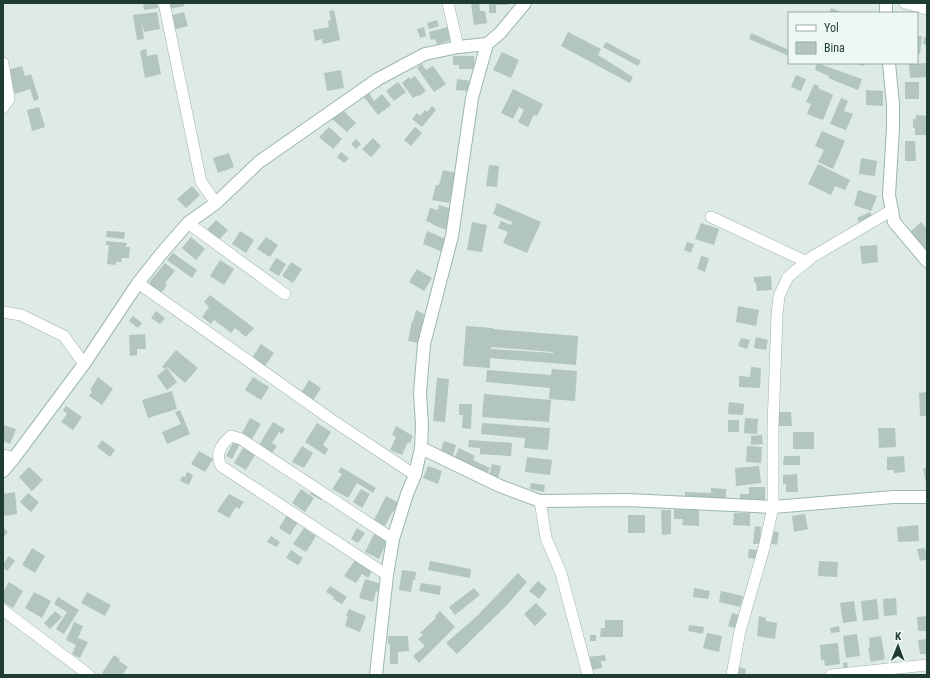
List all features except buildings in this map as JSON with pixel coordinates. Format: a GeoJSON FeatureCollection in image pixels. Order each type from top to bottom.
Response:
{"type":"FeatureCollection","features":[{"type":"Feature","properties":{"kind":"street"},"geometry":{"type":"LineString","coordinates":[[164,3],[201,182],[216,203]]}},
{"type":"Feature","properties":{"kind":"street"},"geometry":{"type":"LineString","coordinates":[[448,3],[458,47]]}},
{"type":"Feature","properties":{"kind":"street"},"geometry":{"type":"LineString","coordinates":[[905,3],[927,9]]}},
{"type":"Feature","properties":{"kind":"street"},"geometry":{"type":"LineString","coordinates":[[376,675],[387,575],[393,539],[407,494],[415,475],[421,448],[422,426],[420,393],[424,344],[452,236],[472,98],[487,44],[500,33],[523,4]]}},
{"type":"Feature","properties":{"kind":"street"},"geometry":{"type":"LineString","coordinates":[[3,471],[9,457],[84,364],[138,283],[161,254],[188,224],[216,203],[259,162],[378,79],[425,54],[458,47],[487,44]]}},
{"type":"Feature","properties":{"kind":"street"},"geometry":{"type":"LineString","coordinates":[[3,63],[10,99],[3,108]]}},
{"type":"Feature","properties":{"kind":"street"},"geometry":{"type":"LineString","coordinates":[[889,64],[893,105],[889,195],[894,222],[927,261]]}},
{"type":"Feature","properties":{"kind":"street"},"geometry":{"type":"LineString","coordinates":[[732,675],[740,631],[764,548],[773,507],[773,426],[778,309],[780,296],[788,277],[812,257],[892,210]]}},
{"type":"Feature","properties":{"kind":"street"},"geometry":{"type":"LineString","coordinates":[[711,217],[807,262]]}},
{"type":"Feature","properties":{"kind":"street"},"geometry":{"type":"LineString","coordinates":[[188,224],[284,294]]}},
{"type":"Feature","properties":{"kind":"street"},"geometry":{"type":"LineString","coordinates":[[138,283],[332,420],[415,475]]}},
{"type":"Feature","properties":{"kind":"street"},"geometry":{"type":"LineString","coordinates":[[3,312],[21,315],[64,336],[84,364]]}},
{"type":"Feature","properties":{"kind":"street"},"geometry":{"type":"LineString","coordinates":[[387,575],[221,466],[218,460],[221,446],[232,436],[240,439],[393,539]]}},
{"type":"Feature","properties":{"kind":"street"},"geometry":{"type":"LineString","coordinates":[[421,448],[500,486],[540,501],[627,500],[773,507],[893,498],[927,497]]}},
{"type":"Feature","properties":{"kind":"street"},"geometry":{"type":"LineString","coordinates":[[540,501],[546,538],[561,573],[588,675]]}},
{"type":"Feature","properties":{"kind":"street"},"geometry":{"type":"LineString","coordinates":[[3,610],[89,675]]}},
{"type":"Feature","properties":{"kind":"street"},"geometry":{"type":"LineString","coordinates":[[831,675],[927,665]]}}]}
